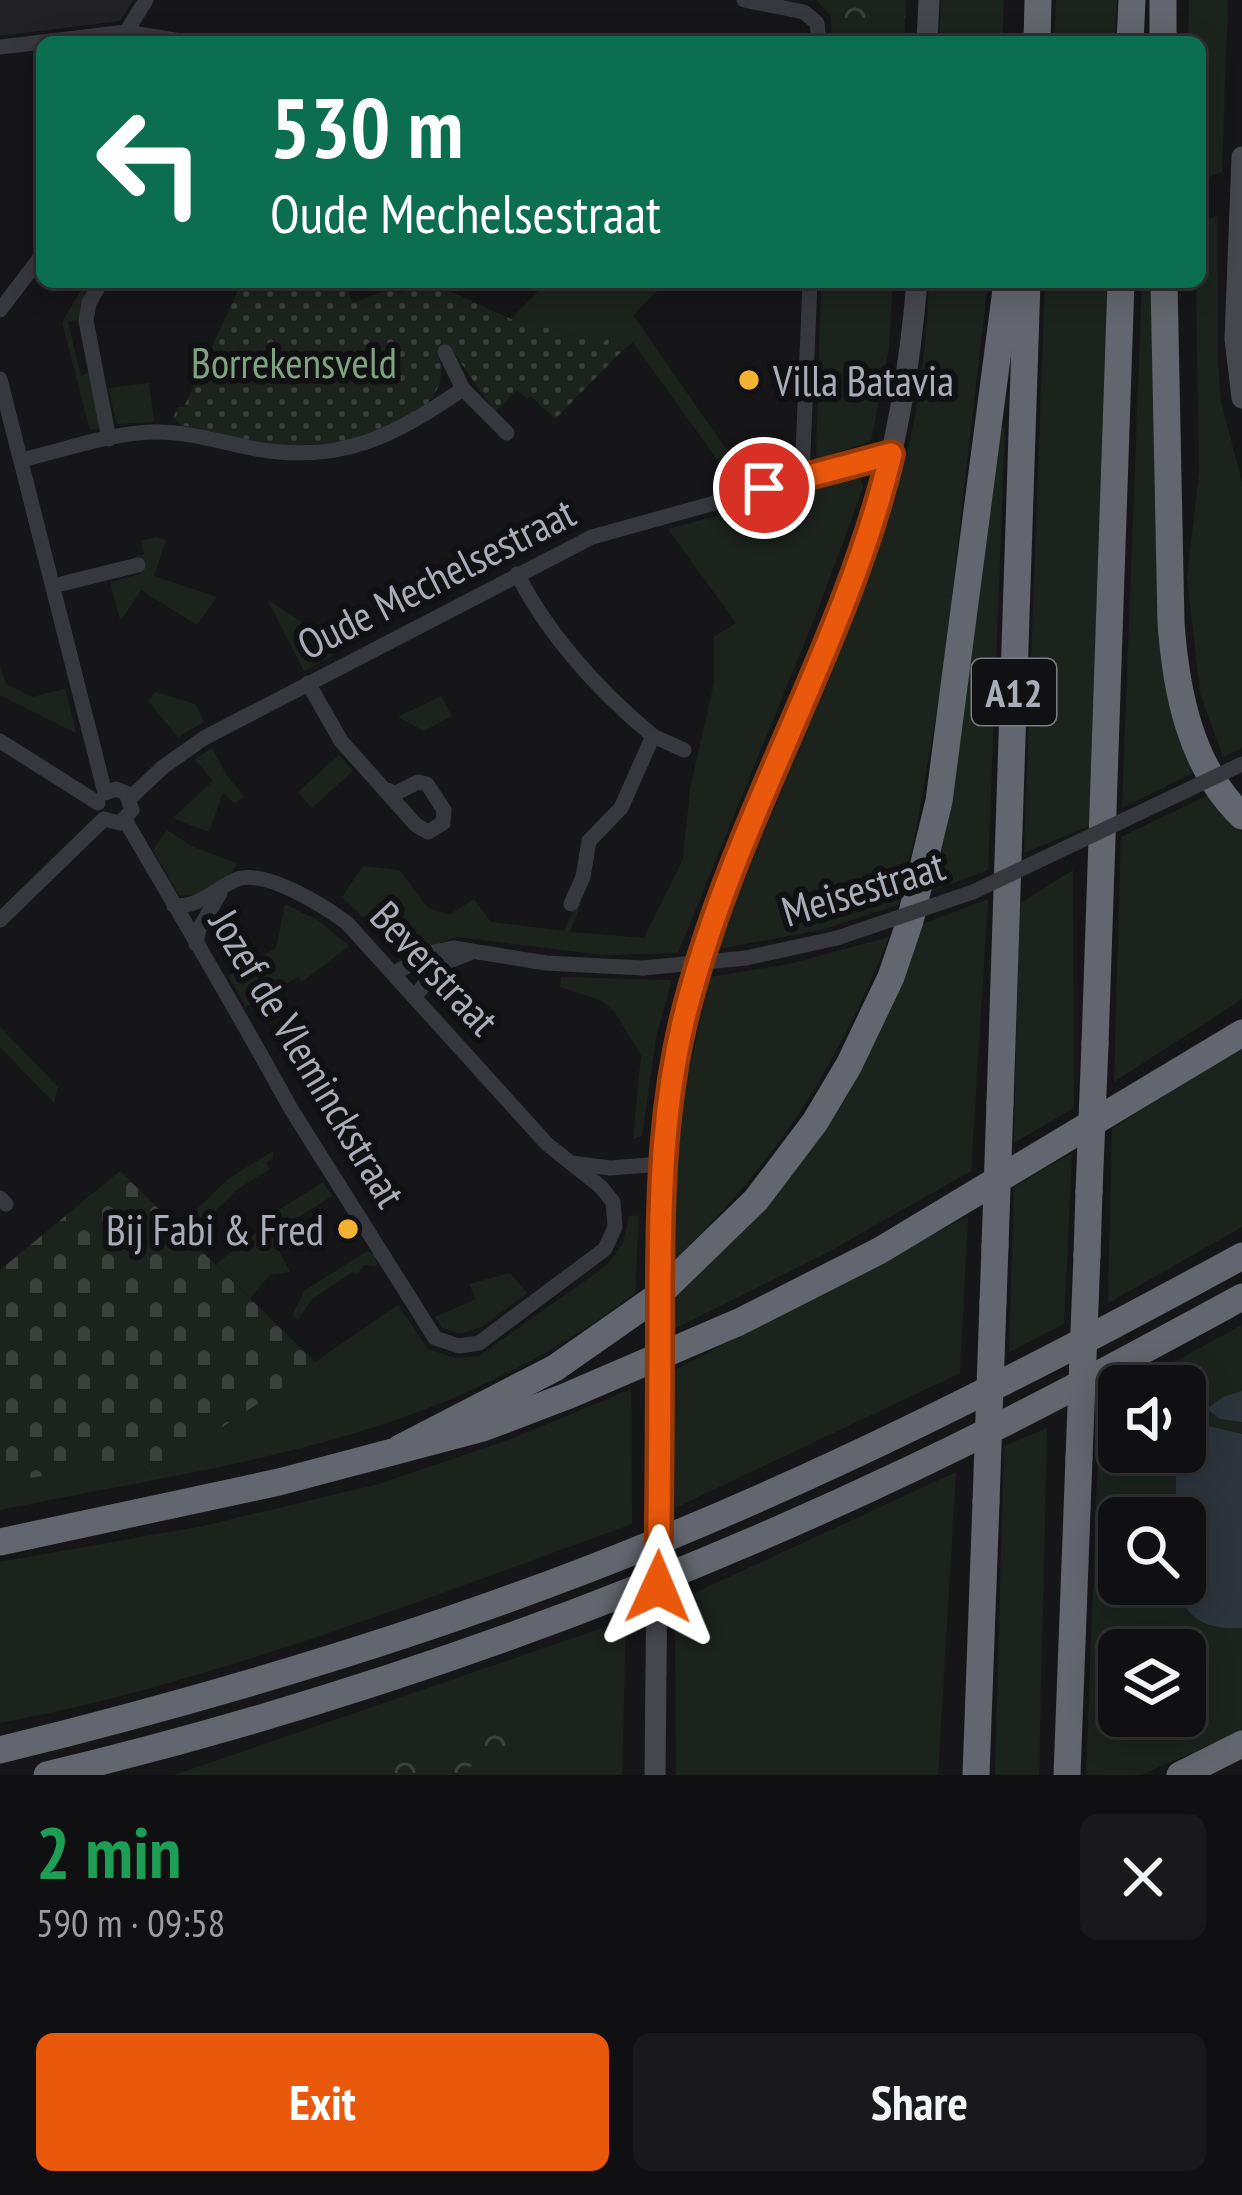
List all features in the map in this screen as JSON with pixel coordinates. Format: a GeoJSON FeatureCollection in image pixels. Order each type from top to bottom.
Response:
{"type":"FeatureCollection","features":[{"type":"Feature","properties":{"kind":"highway"},"geometry":{"type":"LineString","coordinates":[[1037,36],[1038,0]]}},
{"type":"Feature","properties":{"kind":"highway"},"geometry":{"type":"LineString","coordinates":[[1130,36],[1132,0]]}},
{"type":"Feature","properties":{"kind":"highway"},"geometry":{"type":"LineString","coordinates":[[1163,36],[1167,0]]}},
{"type":"Feature","properties":{"kind":"highway"},"geometry":{"type":"LineString","coordinates":[[400,1448],[539,1377],[655,1298],[756,1200],[815,1122],[860,1044],[910,921],[939,801],[1006,288]]}},
{"type":"Feature","properties":{"kind":"highway","name":"A12"},"geometry":{"type":"LineString","coordinates":[[976,1775],[1027,288]]}},
{"type":"Feature","properties":{"kind":"highway","name":"A12"},"geometry":{"type":"LineString","coordinates":[[1067,1775],[1121,288]]}},
{"type":"Feature","properties":{"kind":"highway"},"geometry":{"type":"LineString","coordinates":[[1164,288],[1171,623],[1177,679],[1202,760],[1242,815]]}},
{"type":"Feature","properties":{"kind":"highway"},"geometry":{"type":"LineString","coordinates":[[1197,1058],[1242,1019]]}},
{"type":"Feature","properties":{"kind":"highway"},"geometry":{"type":"LineString","coordinates":[[0,1542],[279,1482],[483,1428],[739,1322],[878,1251],[1242,1033]]}},
{"type":"Feature","properties":{"kind":"highway"},"geometry":{"type":"LineString","coordinates":[[0,1750],[247,1686],[588,1570],[816,1474],[1242,1256]]}},
{"type":"Feature","properties":{"kind":"highway"},"geometry":{"type":"LineString","coordinates":[[46,1775],[282,1712],[599,1602],[912,1469],[1242,1297]]}},
{"type":"Feature","properties":{"kind":"highway"},"geometry":{"type":"LineString","coordinates":[[1180,1775],[1242,1744]]}},
{"type":"Feature","properties":{"kind":"main road"},"geometry":{"type":"LineString","coordinates":[[927,36],[929,0]]}},
{"type":"Feature","properties":{"kind":"main road"},"geometry":{"type":"LineString","coordinates":[[1242,157],[1235,339],[1242,398]]}},
{"type":"Feature","properties":{"kind":"main road"},"geometry":{"type":"LineString","coordinates":[[655,1775],[662,1164],[677,1046],[701,956],[737,856],[849,587],[891,454],[916,288]]}},
{"type":"Feature","properties":{"kind":"street"},"geometry":{"type":"LineString","coordinates":[[126,32],[146,0]]}},
{"type":"Feature","properties":{"kind":"street"},"geometry":{"type":"LineString","coordinates":[[744,0],[804,12],[817,23],[818,36]]}},
{"type":"Feature","properties":{"kind":"street"},"geometry":{"type":"LineString","coordinates":[[92,36],[126,32],[151,36]]}},
{"type":"Feature","properties":{"kind":"street"},"geometry":{"type":"LineString","coordinates":[[0,47],[36,43]]}},
{"type":"Feature","properties":{"kind":"street"},"geometry":{"type":"LineString","coordinates":[[0,310],[36,263]]}},
{"type":"Feature","properties":{"kind":"street"},"geometry":{"type":"LineString","coordinates":[[98,288],[86,321],[109,439]]}},
{"type":"Feature","properties":{"kind":"street"},"geometry":{"type":"LineString","coordinates":[[802,478],[810,288]]}},
{"type":"Feature","properties":{"kind":"street"},"geometry":{"type":"LineString","coordinates":[[445,352],[463,389],[507,433]]}},
{"type":"Feature","properties":{"kind":"street"},"geometry":{"type":"LineString","coordinates":[[0,379],[102,805],[114,823],[125,820],[132,810],[130,798],[121,790],[102,805],[0,920]]}},
{"type":"Feature","properties":{"kind":"street"},"geometry":{"type":"LineString","coordinates":[[21,460],[109,439],[175,433],[272,451],[333,451],[394,433],[463,389]]}},
{"type":"Feature","properties":{"kind":"street","name":"Oude Mechelsestraat"},"geometry":{"type":"LineString","coordinates":[[130,798],[191,746],[592,537],[891,454]]}},
{"type":"Feature","properties":{"kind":"street"},"geometry":{"type":"LineString","coordinates":[[53,586],[138,565]]}},
{"type":"Feature","properties":{"kind":"street"},"geometry":{"type":"LineString","coordinates":[[517,574],[542,622],[610,700],[653,736],[684,750]]}},
{"type":"Feature","properties":{"kind":"street"},"geometry":{"type":"LineString","coordinates":[[308,683],[341,741],[388,790]]}},
{"type":"Feature","properties":{"kind":"street"},"geometry":{"type":"LineString","coordinates":[[571,904],[583,877],[589,841],[621,808],[653,736]]}},
{"type":"Feature","properties":{"kind":"street"},"geometry":{"type":"LineString","coordinates":[[0,741],[102,805]]}},
{"type":"Feature","properties":{"kind":"street","name":"Meisestraat"},"geometry":{"type":"LineString","coordinates":[[394,973],[444,949],[546,963],[643,968],[746,958],[837,938],[973,892],[1242,764]]}},
{"type":"Feature","properties":{"kind":"street","name":"Jozef de Vleminckstraat"},"geometry":{"type":"LineString","coordinates":[[125,820],[291,1109],[430,1333]]}},
{"type":"Feature","properties":{"kind":"street","name":"Beverstraat"},"geometry":{"type":"LineString","coordinates":[[174,906],[189,905],[235,880],[251,877],[292,891],[346,923],[547,1144],[613,1202],[615,1227],[605,1249],[479,1343],[453,1345],[430,1333]]}},
{"type":"Feature","properties":{"kind":"street"},"geometry":{"type":"LineString","coordinates":[[196,944],[221,890]]}},
{"type":"Feature","properties":{"kind":"street"},"geometry":{"type":"LineString","coordinates":[[414,997],[447,961],[478,952]]}},
{"type":"Feature","properties":{"kind":"street"},"geometry":{"type":"LineString","coordinates":[[568,1162],[610,1168],[662,1164]]}},
{"type":"Feature","properties":{"kind":"shaded area"},"geometry":{"type":"Polygon","coordinates":[[[0,0],[133,0],[120,21],[0,36],[0,0]]]}},
{"type":"Feature","properties":{"kind":"shaded area"},"geometry":{"type":"Polygon","coordinates":[[[1242,1391],[1242,1422],[1220,1419],[1206,1410],[1206,1409],[1242,1391]]]}},
{"type":"Feature","properties":{"kind":"shaded area"},"geometry":{"type":"Polygon","coordinates":[[[1206,1425],[1242,1434],[1242,1628],[1209,1625],[1186,1608],[1206,1605],[1206,1497],[1176,1497],[1176,1473],[1206,1473],[1206,1425]]]}},
{"type":"Feature","properties":{"kind":"green space"},"geometry":{"type":"Polygon","coordinates":[[[816,0],[906,0],[904,36],[832,36],[831,16],[816,0]]]}},
{"type":"Feature","properties":{"kind":"green space"},"geometry":{"type":"Polygon","coordinates":[[[941,0],[1004,0],[1002,36],[939,36],[941,0]]]}},
{"type":"Feature","properties":{"kind":"green space"},"geometry":{"type":"Polygon","coordinates":[[[1056,0],[1117,0],[1115,36],[1054,36],[1056,0]]]}},
{"type":"Feature","properties":{"kind":"green space"},"geometry":{"type":"Polygon","coordinates":[[[1189,0],[1228,0],[1222,172],[1206,182],[1206,36],[1188,36],[1189,0]]]}},
{"type":"Feature","properties":{"kind":"green space"},"geometry":{"type":"Polygon","coordinates":[[[1218,215],[1221,402],[1242,482],[1242,748],[1223,757],[1200,693],[1187,577],[1199,474],[1196,288],[1206,288],[1206,220],[1218,215]]]}},
{"type":"Feature","properties":{"kind":"green space"},"geometry":{"type":"Polygon","coordinates":[[[82,288],[92,288],[81,319],[68,322],[81,376],[90,372],[100,428],[90,430],[62,322],[82,288]]]}},
{"type":"Feature","properties":{"kind":"green space","name":"Borrekensveld"},"geometry":{"type":"Polygon","coordinates":[[[239,288],[347,288],[353,303],[391,288],[398,293],[442,288],[511,319],[604,342],[609,338],[622,351],[555,419],[531,396],[527,399],[517,390],[495,412],[450,347],[437,352],[441,377],[432,397],[414,414],[362,436],[306,445],[258,441],[181,425],[173,418],[178,407],[184,407],[239,288]]]}},
{"type":"Feature","properties":{"kind":"green space"},"geometry":{"type":"Polygon","coordinates":[[[541,288],[660,288],[633,315],[748,481],[734,483],[633,342],[622,351],[609,339],[605,342],[511,319],[541,288]]]}},
{"type":"Feature","properties":{"kind":"green space"},"geometry":{"type":"Polygon","coordinates":[[[821,288],[893,288],[889,348],[871,441],[816,460],[821,288]]]}},
{"type":"Feature","properties":{"kind":"green space"},"geometry":{"type":"Polygon","coordinates":[[[929,288],[987,288],[942,680],[898,905],[821,930],[719,949],[887,525],[915,418],[929,288]]]}},
{"type":"Feature","properties":{"kind":"green space"},"geometry":{"type":"Polygon","coordinates":[[[1045,288],[1108,288],[1089,826],[1024,853],[1045,288]]]}},
{"type":"Feature","properties":{"kind":"green space"},"geometry":{"type":"Polygon","coordinates":[[[1142,288],[1154,288],[1159,636],[1175,728],[1193,773],[1122,808],[1142,288]]]}},
{"type":"Feature","properties":{"kind":"green space"},"geometry":{"type":"Polygon","coordinates":[[[149,383],[154,422],[117,424],[108,388],[149,383]]]}},
{"type":"Feature","properties":{"kind":"green space"},"geometry":{"type":"Polygon","coordinates":[[[1001,427],[1005,428],[988,870],[930,892],[1001,427]]]}},
{"type":"Feature","properties":{"kind":"green space"},"geometry":{"type":"Polygon","coordinates":[[[860,477],[863,488],[817,612],[678,953],[603,955],[457,937],[402,955],[342,897],[363,866],[400,870],[428,908],[449,915],[474,899],[491,922],[564,931],[577,903],[581,904],[570,932],[644,938],[683,859],[690,789],[714,683],[714,637],[736,623],[668,529],[860,477]]]}},
{"type":"Feature","properties":{"kind":"green space"},"geometry":{"type":"Polygon","coordinates":[[[166,540],[154,576],[217,597],[197,625],[141,590],[119,617],[110,582],[140,574],[136,556],[144,554],[141,541],[166,540]]]}},
{"type":"Feature","properties":{"kind":"green space"},"geometry":{"type":"Polygon","coordinates":[[[267,599],[312,629],[320,626],[335,654],[304,671],[267,599]]]}},
{"type":"Feature","properties":{"kind":"green space"},"geometry":{"type":"Polygon","coordinates":[[[0,665],[6,684],[32,697],[65,689],[76,733],[0,695],[0,665]]]}},
{"type":"Feature","properties":{"kind":"green space"},"geometry":{"type":"Polygon","coordinates":[[[155,692],[195,704],[204,722],[178,737],[148,701],[155,692]]]}},
{"type":"Feature","properties":{"kind":"green space"},"geometry":{"type":"Polygon","coordinates":[[[441,696],[452,716],[424,731],[398,717],[441,696]]]}},
{"type":"Feature","properties":{"kind":"green space"},"geometry":{"type":"Polygon","coordinates":[[[212,748],[244,797],[234,803],[223,793],[209,832],[173,818],[213,781],[195,759],[212,748]]]}},
{"type":"Feature","properties":{"kind":"green space"},"geometry":{"type":"Polygon","coordinates":[[[339,755],[353,771],[312,808],[298,792],[339,755]]]}},
{"type":"Feature","properties":{"kind":"green space"},"geometry":{"type":"Polygon","coordinates":[[[1208,795],[1242,832],[1242,999],[1114,1082],[1121,837],[1208,795]]]}},
{"type":"Feature","properties":{"kind":"green space"},"geometry":{"type":"Polygon","coordinates":[[[167,830],[193,847],[237,863],[212,887],[179,895],[153,850],[167,830]]]}},
{"type":"Feature","properties":{"kind":"green space"},"geometry":{"type":"Polygon","coordinates":[[[1073,870],[1074,1108],[1014,1143],[1019,904],[1073,870]]]}},
{"type":"Feature","properties":{"kind":"green space"},"geometry":{"type":"Polygon","coordinates":[[[988,899],[971,1171],[832,1250],[674,1329],[670,1300],[732,1241],[920,925],[988,899]]]}},
{"type":"Feature","properties":{"kind":"green space"},"geometry":{"type":"Polygon","coordinates":[[[285,904],[319,921],[349,946],[302,982],[298,977],[246,1007],[228,976],[276,948],[285,904]]]}},
{"type":"Feature","properties":{"kind":"green space"},"geometry":{"type":"Polygon","coordinates":[[[889,937],[848,1028],[801,1110],[744,1186],[675,1259],[669,1250],[681,1107],[710,977],[789,964],[889,937]]]}},
{"type":"Feature","properties":{"kind":"green space"},"geometry":{"type":"Polygon","coordinates":[[[561,977],[672,980],[656,1037],[642,1136],[633,1139],[641,1055],[614,1011],[600,1000],[560,987],[561,977]]]}},
{"type":"Feature","properties":{"kind":"green space"},"geometry":{"type":"Polygon","coordinates":[[[0,1027],[58,1087],[54,1103],[0,1047],[0,1027]]]}},
{"type":"Feature","properties":{"kind":"green space"},"geometry":{"type":"Polygon","coordinates":[[[1242,1046],[1242,1227],[1108,1303],[1112,1129],[1242,1046]]]}},
{"type":"Feature","properties":{"kind":"green space"},"geometry":{"type":"Polygon","coordinates":[[[273,1151],[266,1163],[270,1169],[238,1189],[188,1237],[178,1227],[228,1179],[273,1151]]]}},
{"type":"Feature","properties":{"kind":"green space"},"geometry":{"type":"Polygon","coordinates":[[[1072,1153],[1064,1324],[1009,1352],[1014,1187],[1072,1153]]]}},
{"type":"Feature","properties":{"kind":"green space"},"geometry":{"type":"Polygon","coordinates":[[[120,1171],[317,1364],[151,1475],[137,1460],[0,1483],[0,1270],[120,1171]]]}},
{"type":"Feature","properties":{"kind":"green space"},"geometry":{"type":"Polygon","coordinates":[[[323,1182],[332,1196],[271,1235],[290,1272],[270,1275],[250,1298],[216,1264],[264,1226],[261,1221],[323,1182]]]}},
{"type":"Feature","properties":{"kind":"green space"},"geometry":{"type":"Polygon","coordinates":[[[639,1215],[635,1293],[560,1344],[485,1384],[409,1416],[331,1440],[0,1510],[0,1474],[137,1460],[150,1475],[398,1305],[428,1349],[455,1358],[479,1356],[607,1265],[623,1243],[629,1216],[639,1215]]]}},
{"type":"Feature","properties":{"kind":"green space"},"geometry":{"type":"Polygon","coordinates":[[[968,1216],[960,1373],[675,1508],[675,1370],[968,1216]]]}},
{"type":"Feature","properties":{"kind":"green space"},"geometry":{"type":"Polygon","coordinates":[[[367,1251],[374,1254],[378,1267],[364,1265],[357,1274],[353,1272],[312,1299],[298,1320],[292,1316],[304,1291],[367,1251]]]}},
{"type":"Feature","properties":{"kind":"green space"},"geometry":{"type":"Polygon","coordinates":[[[510,1273],[527,1293],[483,1326],[461,1334],[442,1328],[435,1317],[476,1299],[469,1284],[510,1273]]]}},
{"type":"Feature","properties":{"kind":"green space"},"geometry":{"type":"Polygon","coordinates":[[[1242,1325],[1242,1731],[1141,1775],[1086,1775],[1098,1455],[1098,1473],[1206,1473],[1206,1365],[1169,1365],[1242,1325]]]}},
{"type":"Feature","properties":{"kind":"green space"},"geometry":{"type":"Polygon","coordinates":[[[631,1389],[632,1524],[241,1662],[0,1723],[0,1562],[203,1526],[379,1484],[511,1439],[631,1389]]]}},
{"type":"Feature","properties":{"kind":"green space"},"geometry":{"type":"Polygon","coordinates":[[[1047,1428],[1039,1775],[995,1775],[1004,1446],[1047,1428]]]}},
{"type":"Feature","properties":{"kind":"green space"},"geometry":{"type":"Polygon","coordinates":[[[956,1472],[938,1775],[676,1775],[675,1602],[956,1472]]]}},
{"type":"Feature","properties":{"kind":"green space"},"geometry":{"type":"Polygon","coordinates":[[[626,1620],[622,1775],[174,1775],[626,1620]]]}},
{"type":"Feature","properties":{"kind":"green space"},"geometry":{"type":"Polygon","coordinates":[[[523,1721],[537,1729],[456,1775],[352,1775],[421,1758],[523,1721]]]}},
{"type":"Feature","properties":{"kind":"place","name":"Villa Batavia"},"geometry":{"type":"Point","coordinates":[749,380]}},
{"type":"Feature","properties":{"kind":"place","name":"Bij Fabi & Fred"},"geometry":{"type":"Point","coordinates":[348,1229]}},
{"type":"Feature","properties":{"kind":"route"},"geometry":{"type":"LineString","coordinates":[[658,1587],[659,1202],[677,1046],[721,898],[849,587],[891,454],[764,488]]}}]}
